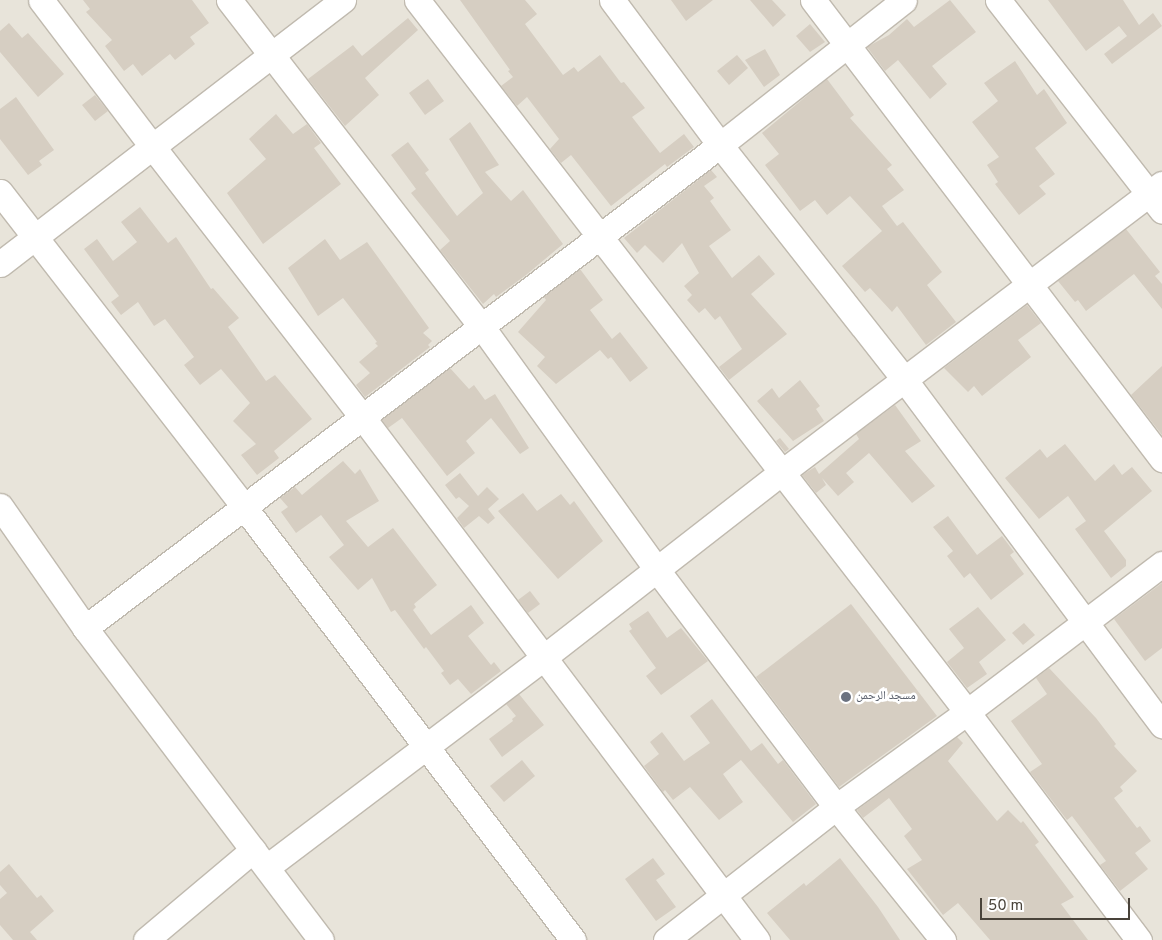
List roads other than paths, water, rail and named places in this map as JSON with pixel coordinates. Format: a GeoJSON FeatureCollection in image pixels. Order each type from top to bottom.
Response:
{"type":"FeatureCollection","features":[{"type":"Feature","properties":{"kind":"street"},"geometry":{"type":"LineString","coordinates":[[41,0],[363,418],[757,940]]}},
{"type":"Feature","properties":{"kind":"street"},"geometry":{"type":"LineString","coordinates":[[229,0],[482,328],[656,570],[836,807],[944,940]]}},
{"type":"Feature","properties":{"kind":"street"},"geometry":{"type":"LineString","coordinates":[[0,264],[343,0]]}},
{"type":"Feature","properties":{"kind":"street"},"geometry":{"type":"LineString","coordinates":[[417,0],[967,712],[1139,940]]}},
{"type":"Feature","properties":{"kind":"street"},"geometry":{"type":"LineString","coordinates":[[612,0],[720,145],[904,379],[1162,725]]}},
{"type":"Feature","properties":{"kind":"street"},"geometry":{"type":"LineString","coordinates":[[813,0],[1162,460]]}},
{"type":"Feature","properties":{"kind":"street"},"geometry":{"type":"LineString","coordinates":[[85,628],[482,328],[720,145],[904,0]]}},
{"type":"Feature","properties":{"kind":"street"},"geometry":{"type":"LineString","coordinates":[[146,940],[260,858],[426,748],[904,379],[1029,285],[1158,196],[998,0]]}},
{"type":"Feature","properties":{"kind":"street"},"geometry":{"type":"LineString","coordinates":[[0,192],[244,507],[573,940]]}},
{"type":"Feature","properties":{"kind":"street"},"geometry":{"type":"LineString","coordinates":[[0,506],[85,628],[321,940]]}},
{"type":"Feature","properties":{"kind":"street"},"geometry":{"type":"LineString","coordinates":[[666,940],[836,807],[967,712],[1162,564]]}},
{"type":"Feature","properties":{"kind":"place","name":"مسجد الرحمن"},"geometry":{"type":"Point","coordinates":[846,697]}}]}
